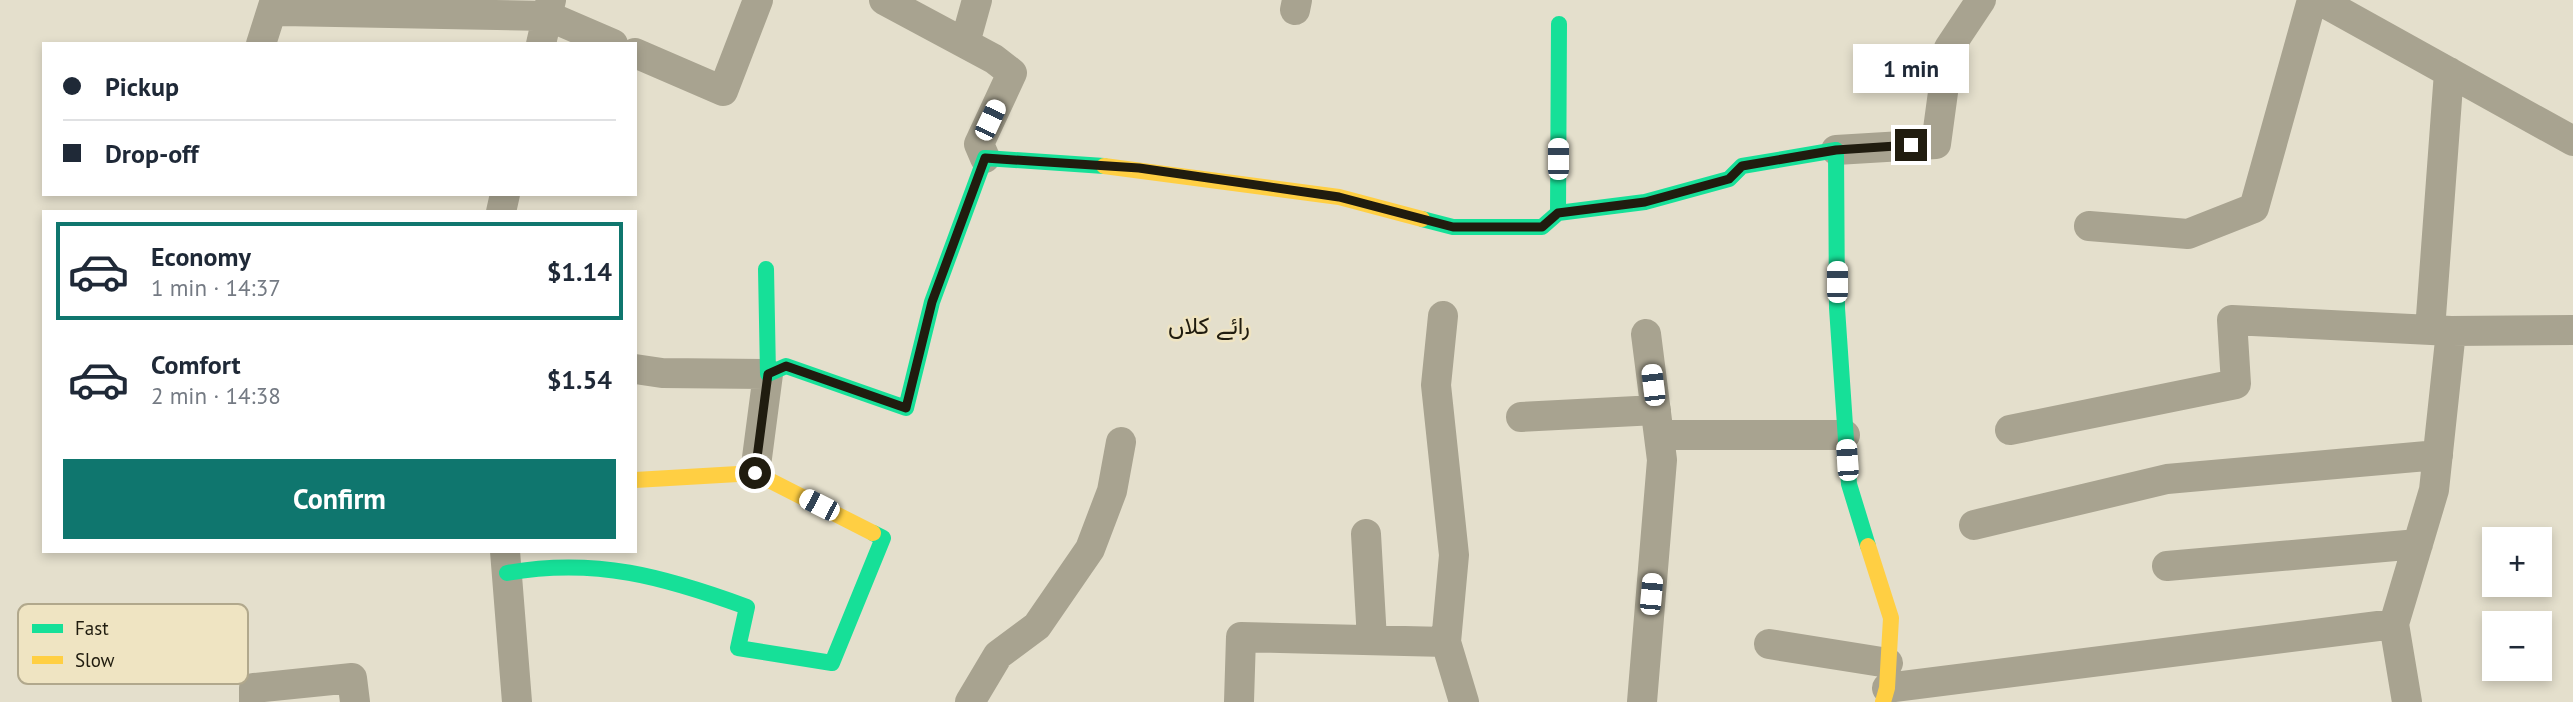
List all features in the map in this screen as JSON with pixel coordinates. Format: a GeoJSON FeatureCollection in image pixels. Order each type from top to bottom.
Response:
{"type":"FeatureCollection","features":[{"type":"Feature","properties":{"kind":"street"},"geometry":{"type":"LineString","coordinates":[[276,0],[282,11],[547,20],[608,42]]}},
{"type":"Feature","properties":{"kind":"street"},"geometry":{"type":"LineString","coordinates":[[262,42],[276,0]]}},
{"type":"Feature","properties":{"kind":"street"},"geometry":{"type":"LineString","coordinates":[[637,54],[723,91],[758,0]]}},
{"type":"Feature","properties":{"kind":"street"},"geometry":{"type":"LineString","coordinates":[[637,369],[662,373],[768,374],[786,366],[906,408],[932,302],[985,158],[979,144],[1012,73],[965,43],[884,0]]}},
{"type":"Feature","properties":{"kind":"street"},"geometry":{"type":"LineString","coordinates":[[965,43],[977,0]]}},
{"type":"Feature","properties":{"kind":"street"},"geometry":{"type":"LineString","coordinates":[[985,158],[1139,168],[1339,197],[1453,227],[1542,227],[1558,213],[1645,202],[1729,179],[1742,166],[1836,150],[1936,144],[1949,48],[1982,0]]}},
{"type":"Feature","properties":{"kind":"street"},"geometry":{"type":"LineString","coordinates":[[2089,226],[2188,234],[2254,208],[2312,0]]}},
{"type":"Feature","properties":{"kind":"street"},"geometry":{"type":"LineString","coordinates":[[2319,0],[2573,141]]}},
{"type":"Feature","properties":{"kind":"street"},"geometry":{"type":"LineString","coordinates":[[1558,213],[1559,24]]}},
{"type":"Feature","properties":{"kind":"street"},"geometry":{"type":"LineString","coordinates":[[2407,702],[2394,624],[2434,490],[2438,455],[2449,72]]}},
{"type":"Feature","properties":{"kind":"street"},"geometry":{"type":"LineString","coordinates":[[1836,150],[1838,308],[1849,484],[1891,618],[1886,685]]}},
{"type":"Feature","properties":{"kind":"street"},"geometry":{"type":"LineString","coordinates":[[755,473],[768,374],[766,269]]}},
{"type":"Feature","properties":{"kind":"street"},"geometry":{"type":"LineString","coordinates":[[1443,316],[1436,385],[1454,555],[1446,642],[1464,702]]}},
{"type":"Feature","properties":{"kind":"street"},"geometry":{"type":"LineString","coordinates":[[2010,430],[2236,384],[2232,320],[2440,331],[2573,330]]}},
{"type":"Feature","properties":{"kind":"street"},"geometry":{"type":"LineString","coordinates":[[1642,702],[1662,460],[1646,334]]}},
{"type":"Feature","properties":{"kind":"street"},"geometry":{"type":"LineString","coordinates":[[1521,417],[1845,435]]}},
{"type":"Feature","properties":{"kind":"street"},"geometry":{"type":"LineString","coordinates":[[970,702],[998,655],[1037,626],[1090,549],[1112,491],[1121,442]]}},
{"type":"Feature","properties":{"kind":"street"},"geometry":{"type":"LineString","coordinates":[[1974,525],[2167,478],[2438,455]]}},
{"type":"Feature","properties":{"kind":"street"},"geometry":{"type":"LineString","coordinates":[[517,702],[506,562],[637,572],[699,589],[747,607],[738,648],[832,663],[883,538],[755,473],[637,480]]}},
{"type":"Feature","properties":{"kind":"street"},"geometry":{"type":"LineString","coordinates":[[1366,534],[1373,640]]}},
{"type":"Feature","properties":{"kind":"street"},"geometry":{"type":"LineString","coordinates":[[2167,566],[2418,544]]}},
{"type":"Feature","properties":{"kind":"street"},"geometry":{"type":"LineString","coordinates":[[1769,644],[1886,685],[2394,624]]}},
{"type":"Feature","properties":{"kind":"street"},"geometry":{"type":"LineString","coordinates":[[1239,702],[1241,637],[1446,642]]}},
{"type":"Feature","properties":{"kind":"street"},"geometry":{"type":"LineString","coordinates":[[254,702],[254,688],[352,678],[355,702]]}},
{"type":"Feature","properties":{"kind":"traffic: fast"},"geometry":{"type":"LineString","coordinates":[[1422,219],[1453,227],[1542,227],[1558,213],[1559,24]]}},
{"type":"Feature","properties":{"kind":"traffic: fast"},"geometry":{"type":"LineString","coordinates":[[1558,213],[1645,202],[1729,179],[1742,166],[1836,150],[1837,308],[1849,484],[1868,546]]}},
{"type":"Feature","properties":{"kind":"traffic: fast"},"geometry":{"type":"LineString","coordinates":[[766,269],[768,374],[786,366],[906,408],[932,302],[985,158],[1104,166]]}},
{"type":"Feature","properties":{"kind":"traffic: fast"},"geometry":{"type":"LineString","coordinates":[[507,573],[570,567],[600,569],[687,587],[747,607],[738,648],[832,663],[883,538],[873,533]]}},
{"type":"Feature","properties":{"kind":"traffic: slow"},"geometry":{"type":"LineString","coordinates":[[1104,166],[1339,197],[1422,219]]}},
{"type":"Feature","properties":{"kind":"traffic: slow"},"geometry":{"type":"LineString","coordinates":[[637,480],[755,473],[873,533]]}},
{"type":"Feature","properties":{"kind":"traffic: slow"},"geometry":{"type":"LineString","coordinates":[[1868,546],[1891,618],[1887,688],[1883,702]]}},
{"type":"Feature","properties":{"kind":"district","name":"رائے کلاں"},"geometry":{"type":"Point","coordinates":[1209,325]}},
{"type":"Feature","properties":{"kind":"route"},"geometry":{"type":"LineString","coordinates":[[755,473],[768,374],[786,366],[906,408],[932,302],[985,158],[1139,168],[1339,197],[1453,227],[1542,227],[1558,213],[1645,202],[1729,179],[1742,166],[1836,150],[1911,145]]}}]}
